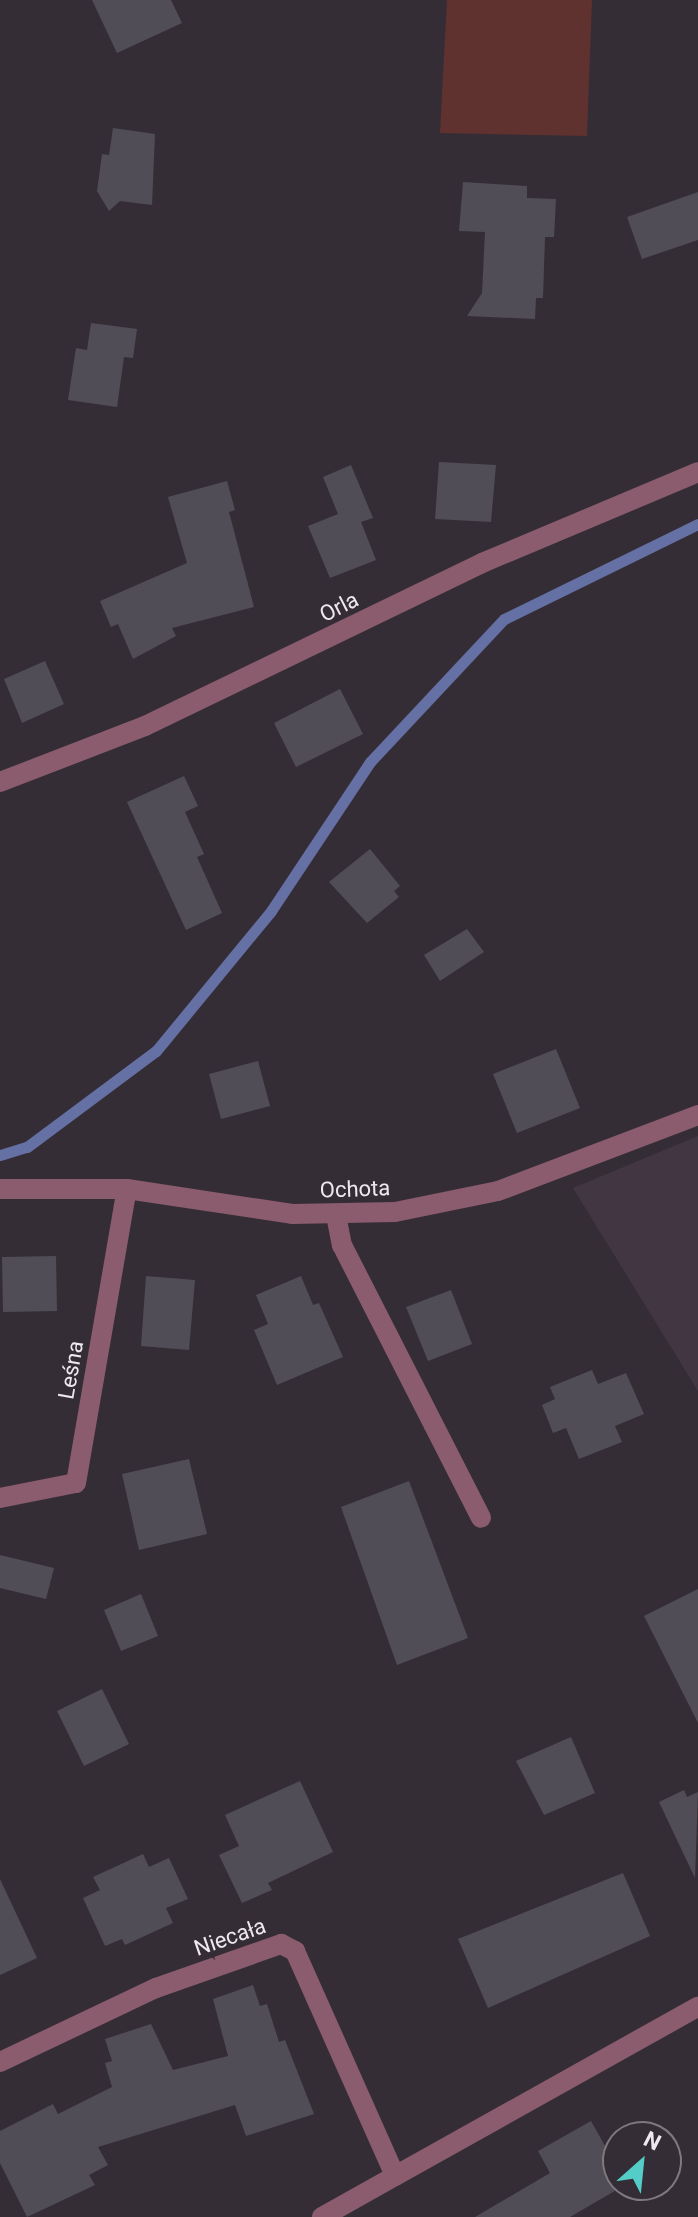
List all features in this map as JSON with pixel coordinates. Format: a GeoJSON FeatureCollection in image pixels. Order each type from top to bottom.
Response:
{"type":"FeatureCollection","features":[{"type":"Feature","properties":{"kind":"street","name":"Orla"},"geometry":{"type":"LineString","coordinates":[[0,782],[145,726],[482,563],[698,472]]}},
{"type":"Feature","properties":{"kind":"street","name":"Ochota"},"geometry":{"type":"LineString","coordinates":[[0,1189],[127,1189],[292,1214],[395,1212],[498,1191],[698,1115]]}},
{"type":"Feature","properties":{"kind":"street","name":"Leśna"},"geometry":{"type":"LineString","coordinates":[[0,1498],[76,1483],[127,1189]]}},
{"type":"Feature","properties":{"kind":"street"},"geometry":{"type":"LineString","coordinates":[[336,1215],[342,1245],[481,1518]]}},
{"type":"Feature","properties":{"kind":"street","name":"Niecała"},"geometry":{"type":"LineString","coordinates":[[0,2062],[156,1988],[281,1944],[295,1951],[395,2176]]}},
{"type":"Feature","properties":{"kind":"street"},"geometry":{"type":"LineString","coordinates":[[322,2217],[698,2007]]}},
{"type":"Feature","properties":{"kind":"shaded area"},"geometry":{"type":"Polygon","coordinates":[[[447,0],[592,0],[587,136],[440,133],[447,0]]]}},
{"type":"Feature","properties":{"kind":"shaded area"},"geometry":{"type":"Polygon","coordinates":[[[698,1136],[698,1391],[573,1188],[698,1136]]]}},
{"type":"Feature","properties":{"kind":"building"},"geometry":{"type":"Polygon","coordinates":[[[92,0],[171,0],[182,23],[117,53],[92,0]]]}},
{"type":"Feature","properties":{"kind":"building"},"geometry":{"type":"Polygon","coordinates":[[[113,128],[155,134],[152,205],[120,201],[109,211],[97,191],[102,154],[109,155],[113,128]]]}},
{"type":"Feature","properties":{"kind":"building"},"geometry":{"type":"Polygon","coordinates":[[[463,182],[527,186],[527,198],[556,199],[554,237],[545,237],[543,298],[536,298],[535,319],[467,316],[482,293],[485,232],[459,231],[463,182]]]}},
{"type":"Feature","properties":{"kind":"building"},"geometry":{"type":"Polygon","coordinates":[[[698,192],[698,240],[642,259],[627,217],[698,192]]]}},
{"type":"Feature","properties":{"kind":"building"},"geometry":{"type":"Polygon","coordinates":[[[91,323],[137,329],[133,358],[124,357],[117,407],[68,400],[76,348],[87,350],[91,323]]]}},
{"type":"Feature","properties":{"kind":"building"},"geometry":{"type":"Polygon","coordinates":[[[439,462],[496,465],[491,522],[435,519],[439,462]]]}},
{"type":"Feature","properties":{"kind":"building"},"geometry":{"type":"Polygon","coordinates":[[[351,465],[373,518],[361,522],[376,560],[330,578],[308,526],[338,514],[323,477],[351,465]]]}},
{"type":"Feature","properties":{"kind":"building"},"geometry":{"type":"Polygon","coordinates":[[[227,481],[235,510],[229,512],[254,607],[172,628],[176,636],[133,659],[118,624],[111,627],[100,601],[187,563],[168,497],[227,481]]]}},
{"type":"Feature","properties":{"kind":"building"},"geometry":{"type":"Polygon","coordinates":[[[45,661],[64,704],[22,723],[4,679],[45,661]]]}},
{"type":"Feature","properties":{"kind":"building"},"geometry":{"type":"Polygon","coordinates":[[[340,689],[363,734],[296,767],[274,723],[340,689]]]}},
{"type":"Feature","properties":{"kind":"building"},"geometry":{"type":"Polygon","coordinates":[[[184,776],[198,806],[185,812],[204,854],[197,857],[222,913],[186,930],[127,802],[184,776]]]}},
{"type":"Feature","properties":{"kind":"building"},"geometry":{"type":"Polygon","coordinates":[[[370,849],[400,886],[394,891],[399,897],[367,923],[329,882],[370,849]]]}},
{"type":"Feature","properties":{"kind":"building"},"geometry":{"type":"Polygon","coordinates":[[[467,929],[484,952],[440,981],[424,955],[467,929]]]}},
{"type":"Feature","properties":{"kind":"building"},"geometry":{"type":"Polygon","coordinates":[[[556,1049],[580,1108],[517,1133],[493,1074],[556,1049]]]}},
{"type":"Feature","properties":{"kind":"building"},"geometry":{"type":"Polygon","coordinates":[[[258,1061],[270,1106],[221,1119],[209,1074],[258,1061]]]}},
{"type":"Feature","properties":{"kind":"building"},"geometry":{"type":"Polygon","coordinates":[[[56,1256],[57,1311],[3,1312],[2,1257],[56,1256]]]}},
{"type":"Feature","properties":{"kind":"building"},"geometry":{"type":"Polygon","coordinates":[[[146,1276],[195,1280],[189,1350],[141,1346],[146,1276]]]}},
{"type":"Feature","properties":{"kind":"building"},"geometry":{"type":"Polygon","coordinates":[[[301,1276],[313,1305],[319,1303],[343,1357],[277,1385],[254,1330],[268,1324],[256,1295],[301,1276]]]}},
{"type":"Feature","properties":{"kind":"building"},"geometry":{"type":"Polygon","coordinates":[[[451,1290],[472,1344],[428,1361],[406,1307],[451,1290]]]}},
{"type":"Feature","properties":{"kind":"building"},"geometry":{"type":"Polygon","coordinates":[[[592,1370],[598,1384],[626,1373],[644,1414],[615,1426],[622,1442],[579,1459],[566,1428],[553,1433],[542,1405],[555,1399],[550,1387],[592,1370]]]}},
{"type":"Feature","properties":{"kind":"building"},"geometry":{"type":"Polygon","coordinates":[[[189,1459],[207,1534],[139,1550],[122,1474],[189,1459]]]}},
{"type":"Feature","properties":{"kind":"building"},"geometry":{"type":"Polygon","coordinates":[[[409,1481],[468,1638],[397,1665],[341,1507],[409,1481]]]}},
{"type":"Feature","properties":{"kind":"building"},"geometry":{"type":"Polygon","coordinates":[[[0,1555],[54,1568],[46,1599],[0,1588],[0,1555]]]}},
{"type":"Feature","properties":{"kind":"building"},"geometry":{"type":"Polygon","coordinates":[[[698,1589],[698,1723],[644,1616],[698,1589]]]}},
{"type":"Feature","properties":{"kind":"building"},"geometry":{"type":"Polygon","coordinates":[[[141,1594],[158,1636],[121,1651],[104,1610],[141,1594]]]}},
{"type":"Feature","properties":{"kind":"building"},"geometry":{"type":"Polygon","coordinates":[[[102,1689],[129,1744],[84,1766],[57,1711],[102,1689]]]}},
{"type":"Feature","properties":{"kind":"building"},"geometry":{"type":"Polygon","coordinates":[[[571,1737],[595,1793],[544,1815],[516,1761],[571,1737]]]}},
{"type":"Feature","properties":{"kind":"building"},"geometry":{"type":"Polygon","coordinates":[[[300,1781],[333,1852],[268,1883],[272,1890],[242,1903],[219,1855],[239,1846],[225,1815],[300,1781]]]}},
{"type":"Feature","properties":{"kind":"building"},"geometry":{"type":"Polygon","coordinates":[[[684,1790],[687,1797],[698,1792],[695,1878],[659,1802],[684,1790]]]}},
{"type":"Feature","properties":{"kind":"building"},"geometry":{"type":"Polygon","coordinates":[[[143,1854],[149,1867],[169,1858],[188,1899],[166,1908],[173,1923],[125,1945],[122,1939],[105,1946],[83,1898],[100,1890],[93,1877],[143,1854]]]}},
{"type":"Feature","properties":{"kind":"building"},"geometry":{"type":"Polygon","coordinates":[[[623,1873],[650,1936],[488,2008],[458,1939],[623,1873]]]}},
{"type":"Feature","properties":{"kind":"building"},"geometry":{"type":"Polygon","coordinates":[[[0,1879],[37,1958],[0,1975],[0,1879]]]}},
{"type":"Feature","properties":{"kind":"building"},"geometry":{"type":"Polygon","coordinates":[[[253,1985],[260,2006],[267,2004],[279,2042],[285,2040],[314,2114],[246,2136],[235,2105],[98,2147],[108,2165],[89,2175],[95,2185],[27,2217],[0,2163],[0,2131],[53,2104],[58,2114],[112,2087],[105,2063],[112,2061],[105,2039],[151,2024],[173,2070],[228,2056],[213,1999],[253,1985]]]}},
{"type":"Feature","properties":{"kind":"building"},"geometry":{"type":"Polygon","coordinates":[[[591,2121],[602,2141],[602,2198],[570,2217],[475,2217],[550,2173],[538,2151],[591,2121]]]}},
{"type":"Feature","properties":{"kind":"waterway"},"geometry":{"type":"LineString","coordinates":[[0,1155],[27,1147],[156,1051],[271,911],[370,762],[504,619],[698,524]]}}]}
